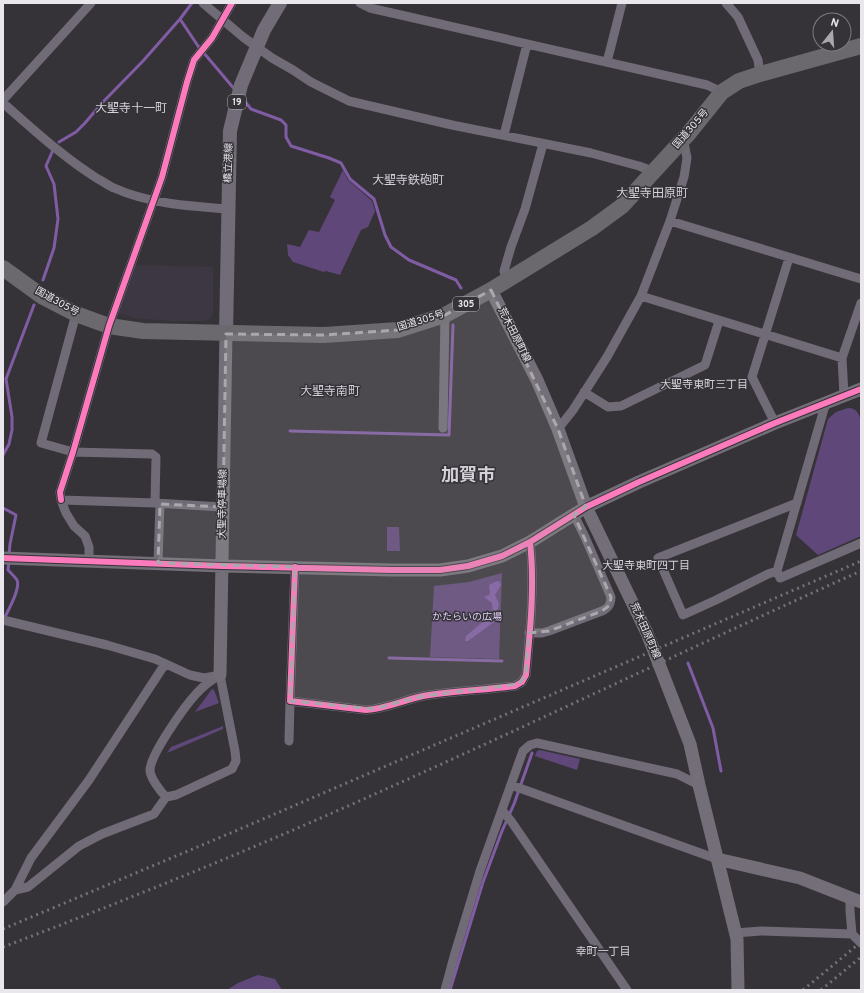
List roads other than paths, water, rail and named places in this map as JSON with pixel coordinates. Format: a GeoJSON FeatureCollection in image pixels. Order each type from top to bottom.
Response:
{"type":"FeatureCollection","features":[{"type":"Feature","properties":{"kind":"highway","name":"国道305号"},"geometry":{"type":"LineString","coordinates":[[3,268],[43,296],[76,314],[110,326],[142,331],[226,334],[324,335],[398,330],[445,315],[507,281],[598,224],[622,206],[683,138],[690,133],[722,92],[739,81],[861,46]]}},
{"type":"Feature","properties":{"kind":"main road","name":"橋立港線"},"geometry":{"type":"LineString","coordinates":[[226,334],[230,131],[241,85],[264,30],[280,3]]}},
{"type":"Feature","properties":{"kind":"main road","name":"荒木田原町線"},"geometry":{"type":"LineString","coordinates":[[491,290],[537,380],[558,429],[586,507],[647,633],[690,744],[737,939],[738,990]]}},
{"type":"Feature","properties":{"kind":"main road","name":"大聖寺停車場線"},"geometry":{"type":"LineString","coordinates":[[220,675],[226,334]]}},
{"type":"Feature","properties":{"kind":"main road"},"geometry":{"type":"LineString","coordinates":[[3,558],[222,566],[440,570],[468,566],[502,556],[530,542],[586,507],[639,482],[826,402],[844,395],[860,392]]}},
{"type":"Feature","properties":{"kind":"main road"},"geometry":{"type":"LineString","coordinates":[[718,859],[800,878],[856,900]]}},
{"type":"Feature","properties":{"kind":"street"},"geometry":{"type":"LineString","coordinates":[[91,3],[3,102],[64,156],[114,188],[154,201],[175,205],[228,209]]}},
{"type":"Feature","properties":{"kind":"street"},"geometry":{"type":"LineString","coordinates":[[203,3],[272,58],[311,82],[349,100],[452,125],[591,153],[640,166],[654,172]]}},
{"type":"Feature","properties":{"kind":"street"},"geometry":{"type":"LineString","coordinates":[[89,561],[89,546],[85,536],[74,526],[66,513],[61,500],[60,492],[110,326],[162,177],[194,60],[212,38],[232,3]]}},
{"type":"Feature","properties":{"kind":"street"},"geometry":{"type":"LineString","coordinates":[[360,3],[370,8],[708,85],[722,92]]}},
{"type":"Feature","properties":{"kind":"street"},"geometry":{"type":"LineString","coordinates":[[607,62],[622,3]]}},
{"type":"Feature","properties":{"kind":"street"},"geometry":{"type":"LineString","coordinates":[[726,3],[738,17],[755,52],[760,74]]}},
{"type":"Feature","properties":{"kind":"street"},"geometry":{"type":"LineString","coordinates":[[504,135],[527,44]]}},
{"type":"Feature","properties":{"kind":"street"},"geometry":{"type":"LineString","coordinates":[[558,429],[573,410],[607,357],[640,296],[670,221],[684,177],[687,158],[683,138]]}},
{"type":"Feature","properties":{"kind":"street"},"geometry":{"type":"LineString","coordinates":[[507,281],[504,271],[525,209],[543,144]]}},
{"type":"Feature","properties":{"kind":"street"},"geometry":{"type":"LineString","coordinates":[[670,221],[861,279]]}},
{"type":"Feature","properties":{"kind":"street"},"geometry":{"type":"LineString","coordinates":[[775,423],[752,377],[789,258]]}},
{"type":"Feature","properties":{"kind":"street"},"geometry":{"type":"LineString","coordinates":[[640,296],[842,358]]}},
{"type":"Feature","properties":{"kind":"street"},"geometry":{"type":"LineString","coordinates":[[844,395],[842,358],[861,303]]}},
{"type":"Feature","properties":{"kind":"street"},"geometry":{"type":"LineString","coordinates":[[76,314],[41,443],[73,452],[152,454],[156,457],[158,563]]}},
{"type":"Feature","properties":{"kind":"street"},"geometry":{"type":"LineString","coordinates":[[443,428],[445,315]]}},
{"type":"Feature","properties":{"kind":"street"},"geometry":{"type":"LineString","coordinates":[[584,392],[608,407],[621,406],[705,365],[719,321]]}},
{"type":"Feature","properties":{"kind":"street"},"geometry":{"type":"LineString","coordinates":[[826,402],[777,571],[780,578],[861,543]]}},
{"type":"Feature","properties":{"kind":"street"},"geometry":{"type":"LineString","coordinates":[[61,500],[223,507]]}},
{"type":"Feature","properties":{"kind":"street"},"geometry":{"type":"LineString","coordinates":[[777,571],[682,615],[658,558],[797,503]]}},
{"type":"Feature","properties":{"kind":"street"},"geometry":{"type":"LineString","coordinates":[[529,633],[549,631],[602,611],[610,605],[611,597],[574,515]]}},
{"type":"Feature","properties":{"kind":"street"},"geometry":{"type":"LineString","coordinates":[[290,701],[366,710],[424,696],[515,686],[522,682],[526,675],[529,633],[532,562],[530,542]]}},
{"type":"Feature","properties":{"kind":"street"},"geometry":{"type":"LineString","coordinates":[[289,741],[295,567]]}},
{"type":"Feature","properties":{"kind":"street"},"geometry":{"type":"LineString","coordinates":[[3,620],[107,645],[154,659],[190,675],[204,678],[220,675]]}},
{"type":"Feature","properties":{"kind":"street"},"geometry":{"type":"LineString","coordinates":[[3,902],[15,890],[31,858],[88,780],[165,664]]}},
{"type":"Feature","properties":{"kind":"street"},"geometry":{"type":"LineString","coordinates":[[15,890],[28,887],[79,846],[102,834],[154,814],[166,797],[176,795],[232,769],[236,761],[235,751],[220,675]]}},
{"type":"Feature","properties":{"kind":"street"},"geometry":{"type":"LineString","coordinates":[[166,797],[160,792],[150,771],[154,754],[196,694],[207,682],[220,675]]}},
{"type":"Feature","properties":{"kind":"street"},"geometry":{"type":"LineString","coordinates":[[445,990],[464,920],[523,751],[537,743],[677,774],[699,785]]}},
{"type":"Feature","properties":{"kind":"street"},"geometry":{"type":"LineString","coordinates":[[511,785],[718,859]]}},
{"type":"Feature","properties":{"kind":"street"},"geometry":{"type":"LineString","coordinates":[[502,810],[511,820],[627,990]]}},
{"type":"Feature","properties":{"kind":"street"},"geometry":{"type":"LineString","coordinates":[[856,900],[850,911],[852,934],[861,943]]}},
{"type":"Feature","properties":{"kind":"street"},"geometry":{"type":"LineString","coordinates":[[735,933],[761,931],[852,934]]}},
{"type":"Feature","properties":{"kind":"waterway"},"geometry":{"type":"LineString","coordinates":[[192,3],[180,19],[198,46],[236,91]]}},
{"type":"Feature","properties":{"kind":"waterway"},"geometry":{"type":"LineString","coordinates":[[59,142],[76,132],[85,123],[180,19]]}},
{"type":"Feature","properties":{"kind":"waterway"},"geometry":{"type":"LineString","coordinates":[[242,98],[251,109],[281,120],[286,125],[286,137],[291,146],[341,163],[350,179],[374,199],[385,235],[391,247],[409,260],[456,280],[461,288]]}},
{"type":"Feature","properties":{"kind":"waterway"},"geometry":{"type":"LineString","coordinates":[[43,280],[54,248],[58,219],[54,184],[46,166],[53,150]]}},
{"type":"Feature","properties":{"kind":"waterway"},"geometry":{"type":"LineString","coordinates":[[3,455],[9,444],[12,430],[12,417],[6,379],[34,305]]}},
{"type":"Feature","properties":{"kind":"waterway"},"geometry":{"type":"LineString","coordinates":[[290,431],[449,435],[453,325]]}},
{"type":"Feature","properties":{"kind":"waterway"},"geometry":{"type":"LineString","coordinates":[[3,508],[16,515],[9,555]]}},
{"type":"Feature","properties":{"kind":"waterway"},"geometry":{"type":"LineString","coordinates":[[4,619],[16,594],[18,584],[17,580],[8,570],[9,562]]}},
{"type":"Feature","properties":{"kind":"waterway"},"geometry":{"type":"LineString","coordinates":[[389,658],[502,661]]}},
{"type":"Feature","properties":{"kind":"waterway"},"geometry":{"type":"LineString","coordinates":[[688,663],[713,728],[721,771]]}},
{"type":"Feature","properties":{"kind":"waterway"},"geometry":{"type":"LineString","coordinates":[[450,990],[483,882],[514,804],[532,753]]}},
{"type":"Feature","properties":{"kind":"railway"},"geometry":{"type":"LineString","coordinates":[[3,929],[240,829],[861,561]]}},
{"type":"Feature","properties":{"kind":"railway"},"geometry":{"type":"LineString","coordinates":[[3,947],[196,871],[339,810],[861,571]]}},
{"type":"Feature","properties":{"kind":"railway"},"geometry":{"type":"LineString","coordinates":[[803,990],[861,942]]}},
{"type":"Feature","properties":{"kind":"railway"},"geometry":{"type":"LineString","coordinates":[[821,990],[861,957]]}},
{"type":"Feature","properties":{"kind":"district","name":"大聖寺十一町"},"geometry":{"type":"Point","coordinates":[131,109]}},
{"type":"Feature","properties":{"kind":"district","name":"大聖寺鉄砲町"},"geometry":{"type":"Point","coordinates":[408,181]}},
{"type":"Feature","properties":{"kind":"district","name":"大聖寺田原町"},"geometry":{"type":"Point","coordinates":[652,194]}},
{"type":"Feature","properties":{"kind":"district","name":"大聖寺東町三丁目"},"geometry":{"type":"Point","coordinates":[704,385]}},
{"type":"Feature","properties":{"kind":"district","name":"大聖寺南町"},"geometry":{"type":"Point","coordinates":[330,392]}},
{"type":"Feature","properties":{"kind":"district","name":"加賀市"},"geometry":{"type":"Point","coordinates":[468,476]}},
{"type":"Feature","properties":{"kind":"district","name":"大聖寺東町四丁目"},"geometry":{"type":"Point","coordinates":[646,566]}},
{"type":"Feature","properties":{"kind":"district","name":"幸町一丁目"},"geometry":{"type":"Point","coordinates":[603,952]}},
{"type":"Feature","properties":{"kind":"park label","name":"かたらいの広場"},"geometry":{"type":"Point","coordinates":[467,617]}}]}
